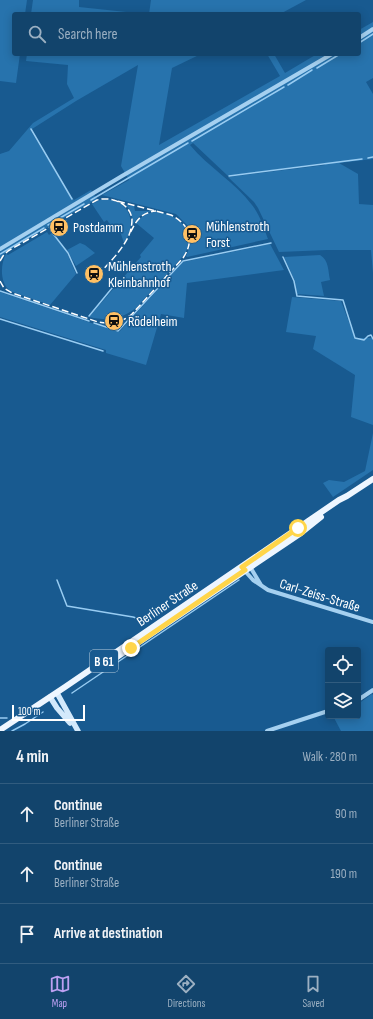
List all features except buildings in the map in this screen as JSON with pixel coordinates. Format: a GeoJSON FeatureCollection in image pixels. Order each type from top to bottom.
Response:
{"type":"FeatureCollection","features":[{"type":"Feature","properties":{"kind":"main road","name":"Berliner Straße"},"geometry":{"type":"LineString","coordinates":[[4,731],[246,567],[339,500],[348,496],[373,479]]}},
{"type":"Feature","properties":{"kind":"main road"},"geometry":{"type":"LineString","coordinates":[[58,694],[77,730]]}},
{"type":"Feature","properties":{"kind":"main road","name":"Berliner Straße"},"geometry":{"type":"LineString","coordinates":[[0,730],[51,699]]}},
{"type":"Feature","properties":{"kind":"main road"},"geometry":{"type":"LineString","coordinates":[[51,699],[77,730]]}},
{"type":"Feature","properties":{"kind":"street"},"geometry":{"type":"LineString","coordinates":[[361,37],[373,29]]}},
{"type":"Feature","properties":{"kind":"street"},"geometry":{"type":"LineString","coordinates":[[0,249],[329,56]]}},
{"type":"Feature","properties":{"kind":"street","name":"Carl-Zeiss-Straße"},"geometry":{"type":"LineString","coordinates":[[246,567],[262,587],[268,590],[373,622]]}},
{"type":"Feature","properties":{"kind":"street"},"geometry":{"type":"LineString","coordinates":[[361,698],[373,690]]}},
{"type":"Feature","properties":{"kind":"street"},"geometry":{"type":"LineString","coordinates":[[267,731],[325,712]]}},
{"type":"Feature","properties":{"kind":"shaded area"},"geometry":{"type":"Polygon","coordinates":[[[0,0],[27,0],[25,12],[12,12],[12,56],[20,56],[16,83],[0,81],[0,0]]]}},
{"type":"Feature","properties":{"kind":"shaded area"},"geometry":{"type":"Polygon","coordinates":[[[33,0],[79,0],[79,7],[126,12],[31,12],[33,0]]]}},
{"type":"Feature","properties":{"kind":"shaded area"},"geometry":{"type":"Polygon","coordinates":[[[151,0],[306,0],[284,12],[149,12],[151,0]]]}},
{"type":"Feature","properties":{"kind":"shaded area"},"geometry":{"type":"Polygon","coordinates":[[[373,22],[373,78],[366,82],[373,94],[373,159],[339,163],[358,174],[359,204],[373,205],[373,273],[371,250],[279,252],[254,202],[228,177],[325,165],[324,163],[228,176],[193,143],[190,145],[238,189],[252,205],[262,222],[268,239],[187,257],[191,238],[195,236],[191,231],[192,230],[176,214],[102,195],[129,180],[121,166],[138,65],[76,101],[32,129],[31,131],[71,198],[72,197],[74,200],[91,190],[97,199],[8,250],[0,259],[0,154],[9,151],[33,123],[74,98],[67,84],[68,65],[26,61],[27,56],[197,56],[172,68],[159,145],[280,76],[268,56],[275,56],[285,73],[314,56],[361,56],[361,29],[373,22]]]}},
{"type":"Feature","properties":{"kind":"shaded area"},"geometry":{"type":"Polygon","coordinates":[[[100,200],[118,202],[124,206],[128,212],[131,227],[124,243],[121,234],[113,229],[107,220],[104,222],[92,204],[100,200]]]}},
{"type":"Feature","properties":{"kind":"shaded area"},"geometry":{"type":"Polygon","coordinates":[[[126,205],[134,206],[135,211],[154,211],[141,216],[132,226],[132,215],[126,205]]]}},
{"type":"Feature","properties":{"kind":"shaded area"},"geometry":{"type":"Polygon","coordinates":[[[154,212],[160,212],[177,219],[185,228],[188,233],[189,241],[184,255],[136,308],[130,312],[119,317],[108,319],[89,317],[141,257],[140,255],[154,238],[136,223],[139,219],[154,212]]]}},
{"type":"Feature","properties":{"kind":"shaded area"},"geometry":{"type":"Polygon","coordinates":[[[47,232],[49,235],[52,233],[67,253],[76,274],[50,305],[10,291],[4,283],[2,274],[6,254],[8,255],[47,232]]]}},
{"type":"Feature","properties":{"kind":"shaded area"},"geometry":{"type":"Polygon","coordinates":[[[80,243],[95,253],[76,266],[67,250],[80,243]]]}},
{"type":"Feature","properties":{"kind":"shaded area"},"geometry":{"type":"Polygon","coordinates":[[[270,244],[284,270],[187,283],[184,318],[161,314],[146,365],[106,353],[106,350],[0,317],[0,292],[118,332],[183,262],[270,244]]]}},
{"type":"Feature","properties":{"kind":"shaded area"},"geometry":{"type":"Polygon","coordinates":[[[320,255],[327,263],[330,280],[321,282],[324,296],[297,294],[295,281],[284,257],[320,255]]]}},
{"type":"Feature","properties":{"kind":"shaded area"},"geometry":{"type":"Polygon","coordinates":[[[292,297],[341,301],[355,338],[373,338],[373,425],[351,417],[355,375],[313,349],[316,336],[286,332],[292,297]]]}},
{"type":"Feature","properties":{"kind":"shaded area"},"geometry":{"type":"Polygon","coordinates":[[[373,433],[373,470],[333,497],[323,483],[329,480],[344,482],[365,471],[373,433]]]}},
{"type":"Feature","properties":{"kind":"shaded area"},"geometry":{"type":"Polygon","coordinates":[[[372,694],[373,695],[373,731],[341,731],[335,719],[361,719],[361,702],[372,694]]]}},
{"type":"Feature","properties":{"kind":"waterway"},"geometry":{"type":"LineString","coordinates":[[361,42],[373,34]]}},
{"type":"Feature","properties":{"kind":"waterway"},"geometry":{"type":"LineString","coordinates":[[317,68],[337,56]]}},
{"type":"Feature","properties":{"kind":"waterway"},"geometry":{"type":"LineString","coordinates":[[288,85],[312,70]]}},
{"type":"Feature","properties":{"kind":"waterway"},"geometry":{"type":"LineString","coordinates":[[192,141],[284,87]]}},
{"type":"Feature","properties":{"kind":"waterway"},"geometry":{"type":"LineString","coordinates":[[31,129],[72,199]]}},
{"type":"Feature","properties":{"kind":"waterway"},"geometry":{"type":"LineString","coordinates":[[91,200],[188,143]]}},
{"type":"Feature","properties":{"kind":"waterway"},"geometry":{"type":"LineString","coordinates":[[368,158],[373,157]]}},
{"type":"Feature","properties":{"kind":"waterway"},"geometry":{"type":"LineString","coordinates":[[229,176],[362,159]]}},
{"type":"Feature","properties":{"kind":"waterway"},"geometry":{"type":"LineString","coordinates":[[48,225],[84,204]]}},
{"type":"Feature","properties":{"kind":"waterway"},"geometry":{"type":"LineString","coordinates":[[0,254],[44,228]]}},
{"type":"Feature","properties":{"kind":"waterway"},"geometry":{"type":"LineString","coordinates":[[51,231],[68,253],[77,273]]}},
{"type":"Feature","properties":{"kind":"waterway"},"geometry":{"type":"LineString","coordinates":[[94,323],[118,331],[183,261],[271,243]]}},
{"type":"Feature","properties":{"kind":"waterway"},"geometry":{"type":"LineString","coordinates":[[283,257],[294,281],[297,296],[343,300],[355,338],[364,340],[371,335],[373,339]]}},
{"type":"Feature","properties":{"kind":"waterway"},"geometry":{"type":"LineString","coordinates":[[89,316],[117,282]]}},
{"type":"Feature","properties":{"kind":"waterway"},"geometry":{"type":"LineString","coordinates":[[0,291],[89,321]]}},
{"type":"Feature","properties":{"kind":"waterway"},"geometry":{"type":"LineString","coordinates":[[0,319],[103,351]]}},
{"type":"Feature","properties":{"kind":"waterway"},"geometry":{"type":"LineString","coordinates":[[57,580],[67,606],[133,617],[140,622]]}},
{"type":"Feature","properties":{"kind":"waterway"},"geometry":{"type":"LineString","coordinates":[[72,693],[239,580]]}},
{"type":"Feature","properties":{"kind":"waterway"},"geometry":{"type":"LineString","coordinates":[[12,731],[43,712]]}},
{"type":"Feature","properties":{"kind":"waterway"},"geometry":{"type":"LineString","coordinates":[[0,718],[7,718]]}},
{"type":"Feature","properties":{"kind":"railway"},"geometry":{"type":"LineString","coordinates":[[0,261],[8,251],[97,200],[114,200],[124,205],[128,209],[132,219],[129,235],[136,222],[142,216],[156,211]]}},
{"type":"Feature","properties":{"kind":"railway"},"geometry":{"type":"LineString","coordinates":[[0,281],[4,288],[12,293],[98,322],[116,322],[128,317],[183,258],[189,245],[189,234],[183,223],[171,215],[113,200]]}},
{"type":"Feature","properties":{"kind":"railway"},"geometry":{"type":"LineString","coordinates":[[91,282],[117,254],[126,242],[129,235]]}},
{"type":"Feature","properties":{"kind":"place","name":"Postdamm"},"geometry":{"type":"Point","coordinates":[59,227]}},
{"type":"Feature","properties":{"kind":"place","name":"Mühlenstroth Forst"},"geometry":{"type":"Point","coordinates":[192,234]}},
{"type":"Feature","properties":{"kind":"place","name":"Mühlenstroth Kleinbahnhof"},"geometry":{"type":"Point","coordinates":[94,274]}},
{"type":"Feature","properties":{"kind":"place","name":"Rödelheim"},"geometry":{"type":"Point","coordinates":[114,321]}},
{"type":"Feature","properties":{"kind":"route"},"geometry":{"type":"LineString","coordinates":[[131,648],[245,570],[242,567],[298,528]]}}]}
